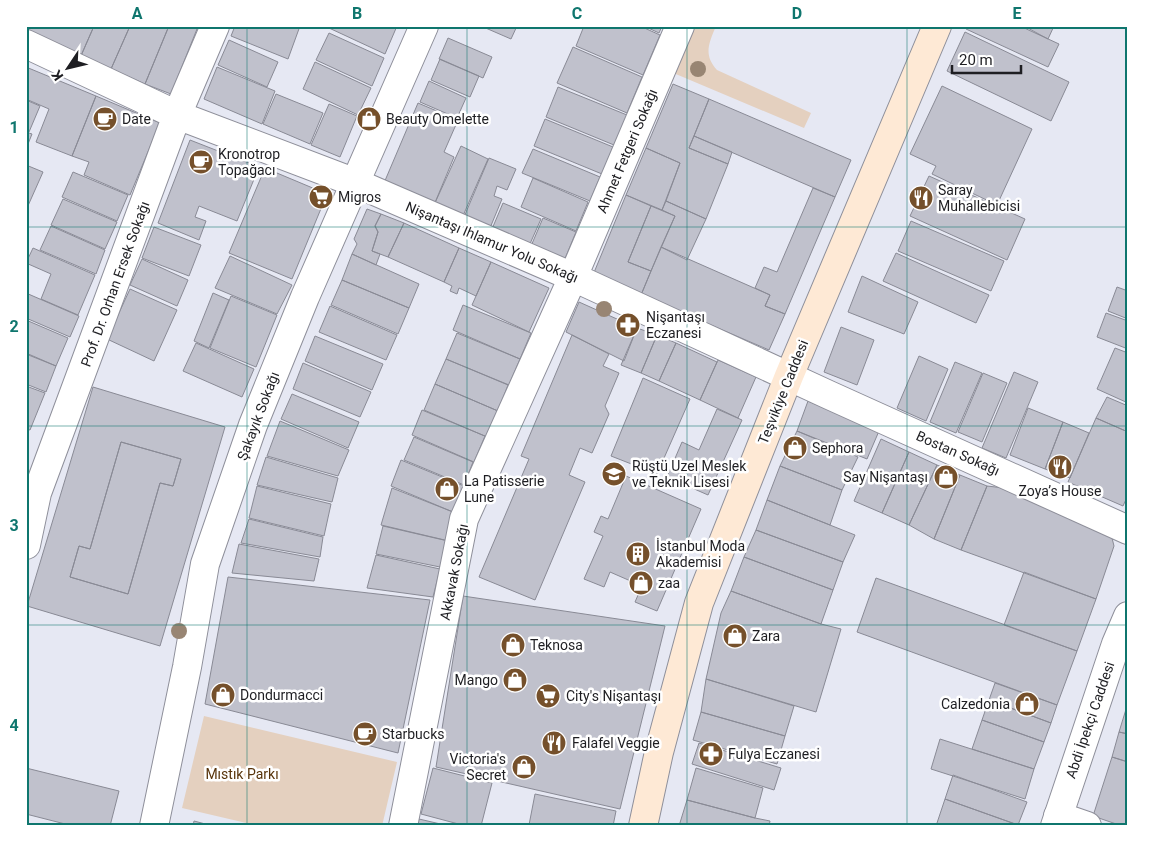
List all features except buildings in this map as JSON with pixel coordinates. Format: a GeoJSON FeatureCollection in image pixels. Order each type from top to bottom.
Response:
{"type":"FeatureCollection","features":[{"type":"Feature","properties":{"kind":"main road","name":"Teşvikiye Caddesi"},"geometry":{"type":"LineString","coordinates":[[643,826],[658,752],[699,603],[789,376],[937,26]]}},
{"type":"Feature","properties":{"kind":"street","name":"Prof. Dr. Orhan Ersek Sokağı"},"geometry":{"type":"LineString","coordinates":[[26,545],[38,493],[177,114],[215,26]]}},
{"type":"Feature","properties":{"kind":"street","name":"Şakayık Sokağı"},"geometry":{"type":"LineString","coordinates":[[154,826],[206,564],[253,425],[305,297],[424,26]]}},
{"type":"Feature","properties":{"kind":"street","name":"Ahmet Fetgeri Sokağı"},"geometry":{"type":"LineString","coordinates":[[573,277],[680,26]]}},
{"type":"Feature","properties":{"kind":"street","name":"Nişantaşı Ihlamur Yolu Sokağı"},"geometry":{"type":"LineString","coordinates":[[26,44],[177,114],[356,183],[573,277],[789,376]]}},
{"type":"Feature","properties":{"kind":"street","name":"Akkavak Sokağı"},"geometry":{"type":"LineString","coordinates":[[403,826],[464,519],[573,277]]}},
{"type":"Feature","properties":{"kind":"street","name":"Bostan Sokağı"},"geometry":{"type":"LineString","coordinates":[[789,376],[1128,530]]}},
{"type":"Feature","properties":{"kind":"street","name":"Abdi İpekçi Caddesi"},"geometry":{"type":"LineString","coordinates":[[1056,821],[1113,653],[1128,616]]}},
{"type":"Feature","properties":{"kind":"street"},"geometry":{"type":"LineString","coordinates":[[1056,821],[1088,826]]}},
{"type":"Feature","properties":{"kind":"green space"},"geometry":{"type":"Polygon","coordinates":[[[691,26],[716,26],[710,43],[709,54],[717,70],[811,113],[804,128],[671,72],[691,26]]]}},
{"type":"Feature","properties":{"kind":"green space","name":"Mıstık Parkı"},"geometry":{"type":"Polygon","coordinates":[[[204,716],[397,762],[382,826],[259,826],[182,808],[204,716]]]}},
{"type":"Feature","properties":{"kind":"place","name":"Date"},"geometry":{"type":"Point","coordinates":[105,119]}},
{"type":"Feature","properties":{"kind":"place","name":"Beauty Omelette"},"geometry":{"type":"Point","coordinates":[369,119]}},
{"type":"Feature","properties":{"kind":"place","name":"Kronotrop Topağacı"},"geometry":{"type":"Point","coordinates":[201,162]}},
{"type":"Feature","properties":{"kind":"place","name":"Migros"},"geometry":{"type":"Point","coordinates":[321,197]}},
{"type":"Feature","properties":{"kind":"place","name":"Saray Muhallebicisi"},"geometry":{"type":"Point","coordinates":[921,198]}},
{"type":"Feature","properties":{"kind":"place","name":"Nişantaşı Eczanesi"},"geometry":{"type":"Point","coordinates":[628,325]}},
{"type":"Feature","properties":{"kind":"place","name":"Sephora"},"geometry":{"type":"Point","coordinates":[795,448]}},
{"type":"Feature","properties":{"kind":"place","name":"Zoya’s House"},"geometry":{"type":"Point","coordinates":[1060,467]}},
{"type":"Feature","properties":{"kind":"place","name":"Rüştü Uzel Meslek ve Teknik Lisesi"},"geometry":{"type":"Point","coordinates":[614,474]}},
{"type":"Feature","properties":{"kind":"place","name":"Say Nişantaşı"},"geometry":{"type":"Point","coordinates":[946,477]}},
{"type":"Feature","properties":{"kind":"place","name":"La Patisserie Lune"},"geometry":{"type":"Point","coordinates":[447,489]}},
{"type":"Feature","properties":{"kind":"place","name":"İstanbul Moda Akademisi"},"geometry":{"type":"Point","coordinates":[638,554]}},
{"type":"Feature","properties":{"kind":"place","name":"zaa"},"geometry":{"type":"Point","coordinates":[641,583]}},
{"type":"Feature","properties":{"kind":"place","name":"Zara"},"geometry":{"type":"Point","coordinates":[735,636]}},
{"type":"Feature","properties":{"kind":"place","name":"Teknosa"},"geometry":{"type":"Point","coordinates":[513,645]}},
{"type":"Feature","properties":{"kind":"place","name":"Mango"},"geometry":{"type":"Point","coordinates":[515,680]}},
{"type":"Feature","properties":{"kind":"place","name":"Dondurmacci"},"geometry":{"type":"Point","coordinates":[223,695]}},
{"type":"Feature","properties":{"kind":"place","name":"City's Nişantaşı"},"geometry":{"type":"Point","coordinates":[548,696]}},
{"type":"Feature","properties":{"kind":"place","name":"Calzedonia"},"geometry":{"type":"Point","coordinates":[1027,704]}},
{"type":"Feature","properties":{"kind":"place","name":"Starbucks"},"geometry":{"type":"Point","coordinates":[365,734]}},
{"type":"Feature","properties":{"kind":"place","name":"Falafel Veggie"},"geometry":{"type":"Point","coordinates":[554,743]}},
{"type":"Feature","properties":{"kind":"place","name":"Fulya Eczanesi"},"geometry":{"type":"Point","coordinates":[711,754]}},
{"type":"Feature","properties":{"kind":"place","name":"Victoria's Secret"},"geometry":{"type":"Point","coordinates":[524,767]}}]}
